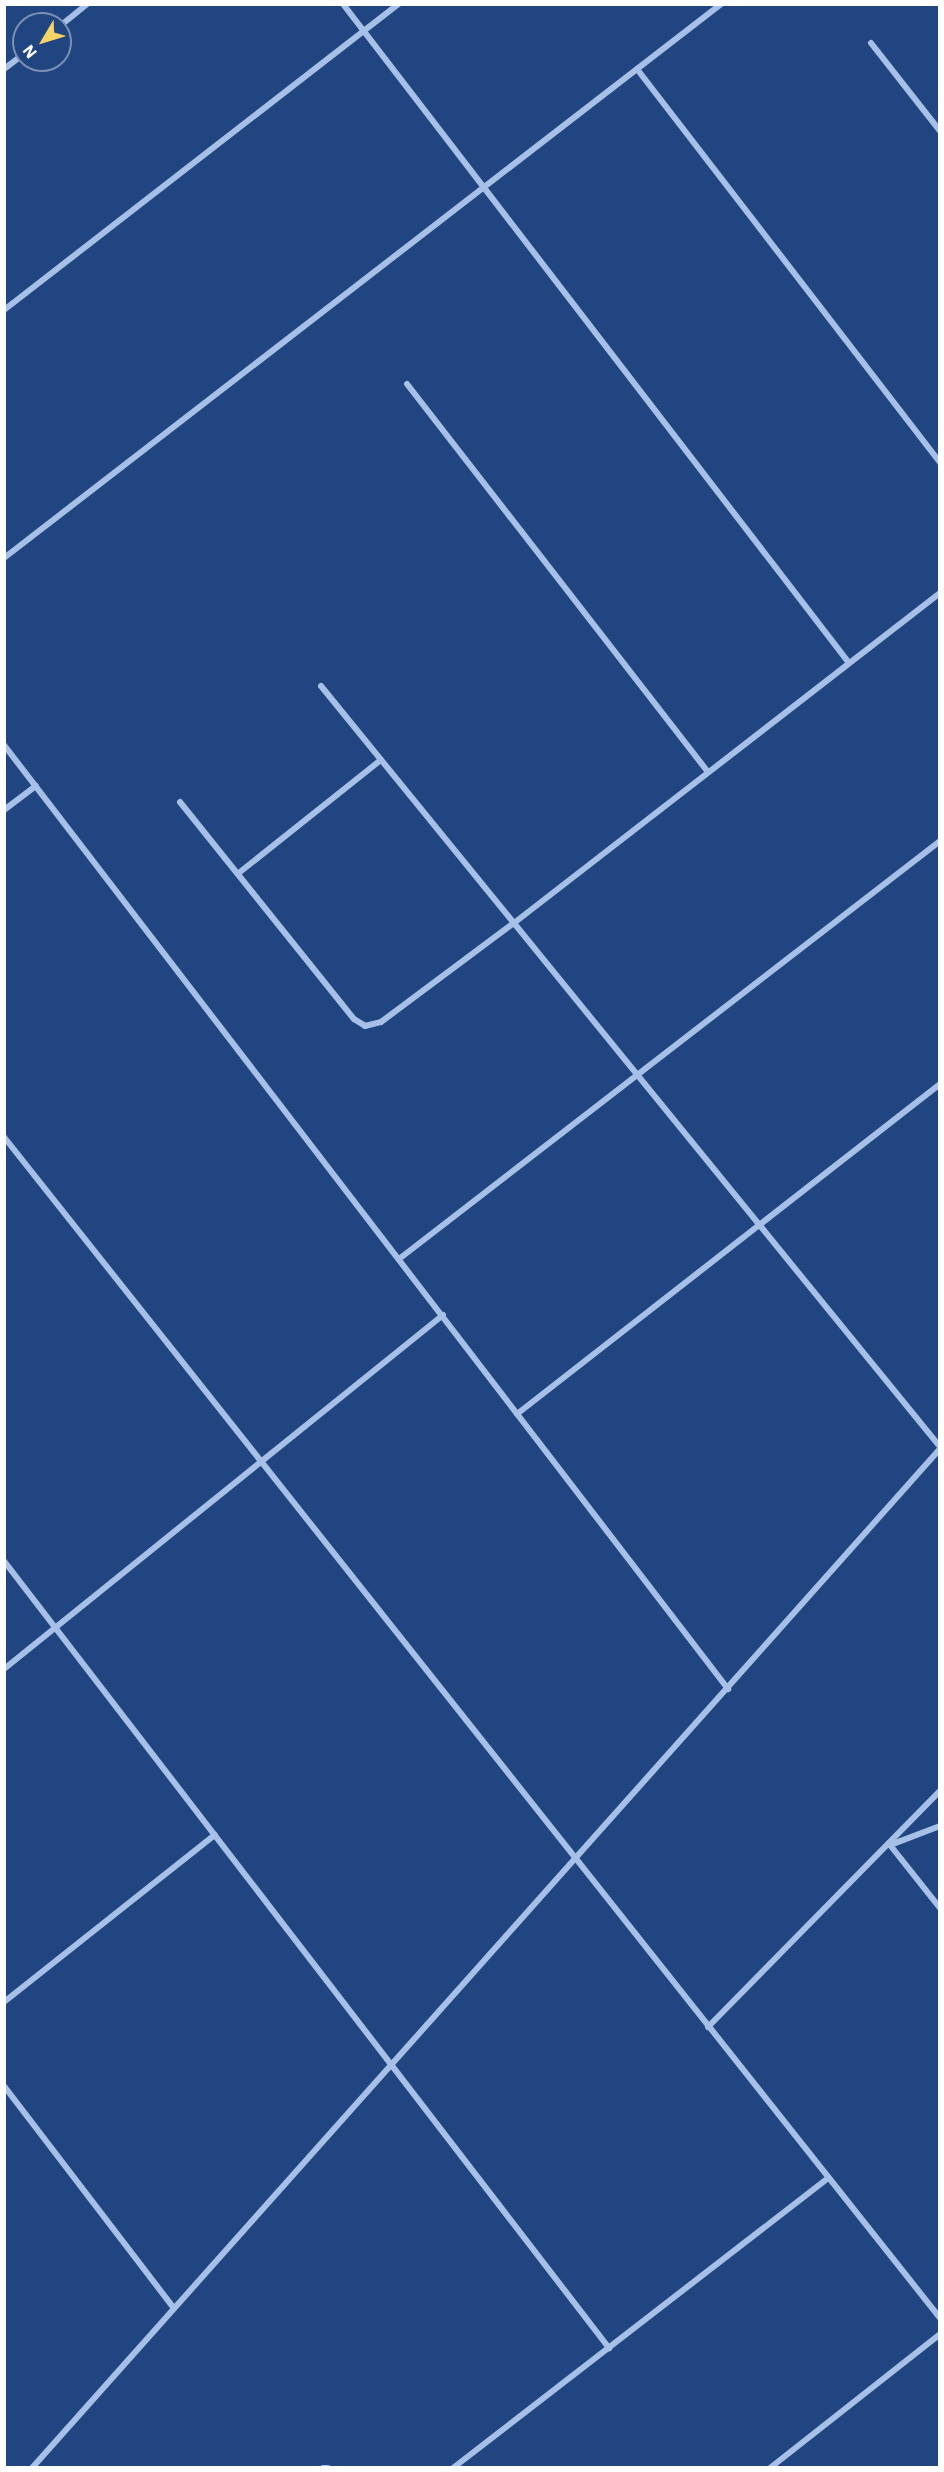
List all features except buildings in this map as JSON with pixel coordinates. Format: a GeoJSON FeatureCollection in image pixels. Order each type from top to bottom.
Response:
{"type":"FeatureCollection","features":[{"type":"Feature","properties":{"kind":"street"},"geometry":{"type":"LineString","coordinates":[[72,16],[87,4]]}},
{"type":"Feature","properties":{"kind":"street"},"geometry":{"type":"LineString","coordinates":[[342,4],[849,663]]}},
{"type":"Feature","properties":{"kind":"street"},"geometry":{"type":"LineString","coordinates":[[4,310],[398,4]]}},
{"type":"Feature","properties":{"kind":"street"},"geometry":{"type":"LineString","coordinates":[[4,558],[721,4]]}},
{"type":"Feature","properties":{"kind":"street"},"geometry":{"type":"LineString","coordinates":[[871,43],[939,131]]}},
{"type":"Feature","properties":{"kind":"street"},"geometry":{"type":"LineString","coordinates":[[637,69],[939,463]]}},
{"type":"Feature","properties":{"kind":"street"},"geometry":{"type":"LineString","coordinates":[[407,384],[708,772]]}},
{"type":"Feature","properties":{"kind":"street"},"geometry":{"type":"LineString","coordinates":[[180,802],[240,872],[354,1019],[365,1026],[381,1022],[514,923],[939,593]]}},
{"type":"Feature","properties":{"kind":"street"},"geometry":{"type":"LineString","coordinates":[[32,2468],[173,2307],[576,1860],[939,1448],[321,686]]}},
{"type":"Feature","properties":{"kind":"street"},"geometry":{"type":"LineString","coordinates":[[4,745],[728,1689]]}},
{"type":"Feature","properties":{"kind":"street"},"geometry":{"type":"LineString","coordinates":[[240,872],[381,760]]}},
{"type":"Feature","properties":{"kind":"street"},"geometry":{"type":"LineString","coordinates":[[4,810],[36,786]]}},
{"type":"Feature","properties":{"kind":"street"},"geometry":{"type":"LineString","coordinates":[[399,1259],[939,842]]}},
{"type":"Feature","properties":{"kind":"street"},"geometry":{"type":"LineString","coordinates":[[517,1414],[939,1084]]}},
{"type":"Feature","properties":{"kind":"street"},"geometry":{"type":"LineString","coordinates":[[4,1137],[939,2318]]}},
{"type":"Feature","properties":{"kind":"street"},"geometry":{"type":"LineString","coordinates":[[4,1669],[443,1315]]}},
{"type":"Feature","properties":{"kind":"street"},"geometry":{"type":"LineString","coordinates":[[4,1561],[609,2348]]}},
{"type":"Feature","properties":{"kind":"street"},"geometry":{"type":"LineString","coordinates":[[708,2026],[890,1845],[939,1791]]}},
{"type":"Feature","properties":{"kind":"street"},"geometry":{"type":"LineString","coordinates":[[890,1845],[939,1826]]}},
{"type":"Feature","properties":{"kind":"street"},"geometry":{"type":"LineString","coordinates":[[4,2002],[215,1836]]}},
{"type":"Feature","properties":{"kind":"street"},"geometry":{"type":"LineString","coordinates":[[890,1845],[939,1908]]}},
{"type":"Feature","properties":{"kind":"street"},"geometry":{"type":"LineString","coordinates":[[4,2086],[173,2307]]}},
{"type":"Feature","properties":{"kind":"street"},"geometry":{"type":"LineString","coordinates":[[453,2468],[828,2178]]}},
{"type":"Feature","properties":{"kind":"street"},"geometry":{"type":"LineString","coordinates":[[770,2468],[939,2334]]}}]}
